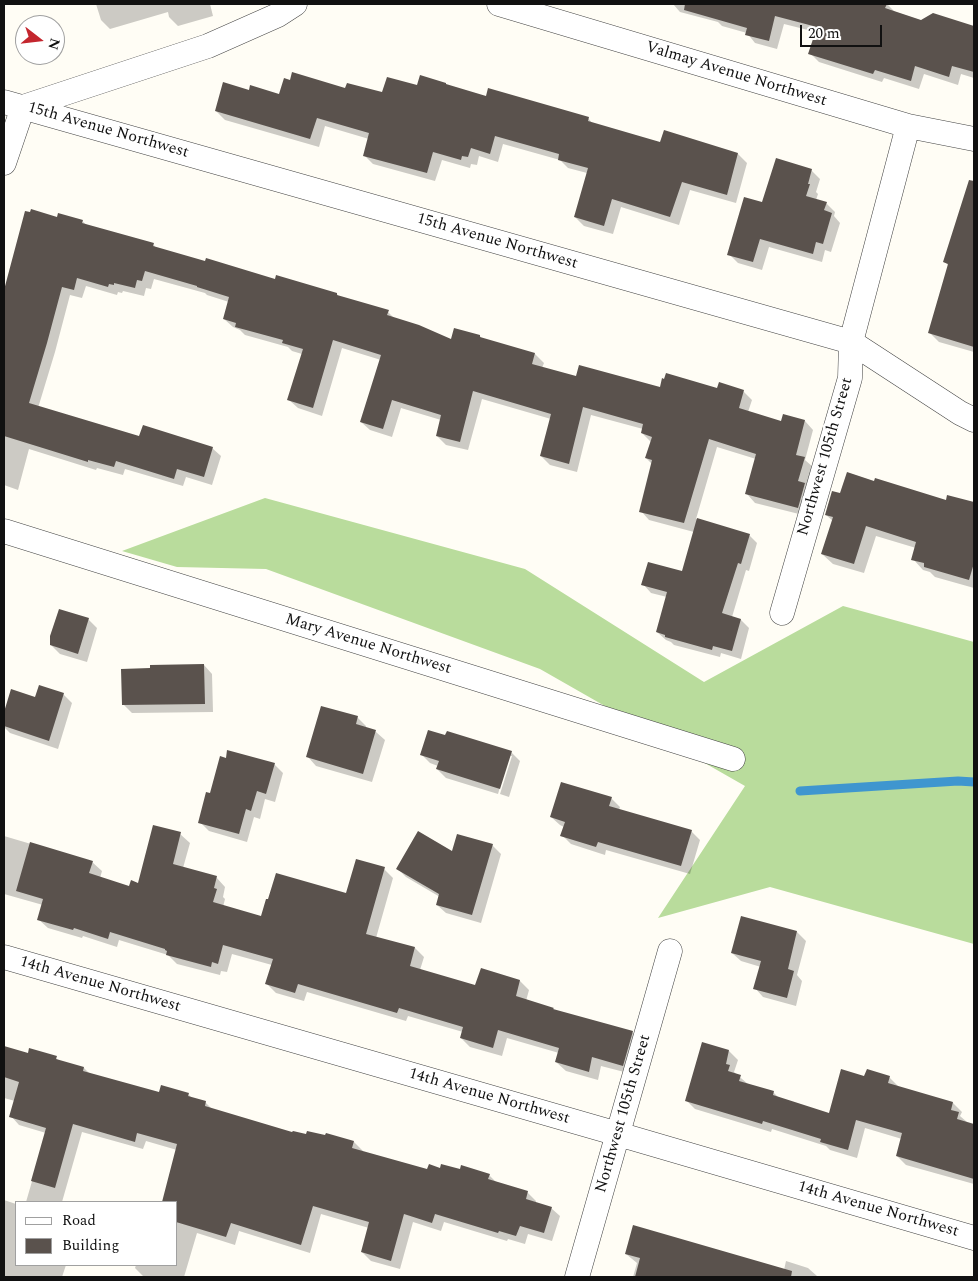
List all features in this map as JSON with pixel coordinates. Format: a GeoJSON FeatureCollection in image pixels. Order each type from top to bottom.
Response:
{"type":"FeatureCollection","features":[{"type":"Feature","properties":{"kind":"street"},"geometry":{"type":"LineString","coordinates":[[4,163],[13,104],[208,46],[278,15],[295,4]]}},
{"type":"Feature","properties":{"kind":"street","name":"Valmay Avenue Northwest"},"geometry":{"type":"LineString","coordinates":[[499,4],[908,126],[974,139]]}},
{"type":"Feature","properties":{"kind":"street","name":"15th Avenue Northwest"},"geometry":{"type":"LineString","coordinates":[[13,104],[851,342],[960,413],[974,420]]}},
{"type":"Feature","properties":{"kind":"street","name":"Northwest 105th Street"},"geometry":{"type":"LineString","coordinates":[[782,612],[850,378],[851,342],[908,126]]}},
{"type":"Feature","properties":{"kind":"street","name":"Mary Avenue Northwest"},"geometry":{"type":"LineString","coordinates":[[4,531],[732,759]]}},
{"type":"Feature","properties":{"kind":"street","name":"Northwest 105th Street"},"geometry":{"type":"LineString","coordinates":[[577,1277],[670,951]]}},
{"type":"Feature","properties":{"kind":"street","name":"14th Avenue Northwest"},"geometry":{"type":"LineString","coordinates":[[4,958],[974,1238]]}},
{"type":"Feature","properties":{"kind":"green space"},"geometry":{"type":"Polygon","coordinates":[[[265,498],[525,569],[704,682],[843,606],[974,642],[974,944],[770,887],[658,918],[745,786],[540,669],[266,569],[177,567],[122,551],[265,498]]]}},
{"type":"Feature","properties":{"kind":"building"},"geometry":{"type":"Polygon","coordinates":[[[685,4],[887,4],[885,8],[921,20],[933,13],[974,26],[974,72],[952,66],[949,77],[915,66],[911,81],[875,70],[873,74],[808,54],[817,27],[775,16],[769,41],[745,35],[747,28],[684,10],[685,4]]]}},
{"type":"Feature","properties":{"kind":"building"},"geometry":{"type":"Polygon","coordinates":[[[292,72],[345,88],[347,83],[382,92],[387,77],[417,85],[420,75],[486,96],[488,88],[589,117],[588,121],[660,142],[664,130],[738,153],[727,195],[682,182],[670,217],[612,199],[604,226],[574,217],[588,168],[558,160],[559,154],[495,136],[490,154],[471,148],[468,157],[462,156],[461,160],[433,152],[427,173],[363,156],[369,133],[317,118],[310,139],[215,111],[223,82],[249,90],[250,85],[279,94],[284,78],[290,80],[292,72]]]}},
{"type":"Feature","properties":{"kind":"building"},"geometry":{"type":"Polygon","coordinates":[[[776,158],[812,169],[806,196],[827,202],[824,210],[832,213],[823,244],[816,242],[813,254],[760,239],[753,262],[727,255],[744,197],[762,202],[776,158]]]}},
{"type":"Feature","properties":{"kind":"building"},"geometry":{"type":"Polygon","coordinates":[[[969,180],[974,181],[974,347],[928,333],[948,264],[943,262],[969,180]]]}},
{"type":"Feature","properties":{"kind":"building"},"geometry":{"type":"Polygon","coordinates":[[[31,209],[57,217],[58,213],[83,220],[82,223],[154,243],[153,246],[205,261],[206,258],[275,279],[276,275],[337,293],[337,295],[389,310],[387,315],[419,325],[451,339],[454,328],[480,335],[480,337],[535,353],[532,364],[576,376],[579,365],[660,387],[662,378],[664,379],[666,373],[717,388],[719,382],[744,390],[739,408],[781,421],[783,414],[805,420],[796,455],[805,457],[798,481],[805,483],[798,508],[745,494],[756,454],[709,439],[684,523],[639,512],[652,460],[645,458],[652,437],[641,433],[643,424],[583,407],[569,464],[540,456],[551,414],[473,391],[460,442],[436,436],[441,415],[392,400],[383,429],[360,422],[381,355],[333,340],[313,408],[287,400],[303,349],[282,343],[283,340],[235,327],[236,323],[223,319],[229,297],[145,271],[142,281],[137,280],[135,288],[114,283],[114,285],[109,284],[108,287],[77,278],[74,290],[62,287],[29,403],[139,436],[143,425],[213,447],[204,477],[177,469],[174,479],[116,461],[114,467],[88,460],[88,462],[4,436],[4,290],[25,211],[30,212],[31,209]]]}},
{"type":"Feature","properties":{"kind":"building"},"geometry":{"type":"Polygon","coordinates":[[[847,472],[874,481],[875,478],[946,500],[947,495],[974,502],[974,563],[969,580],[924,567],[924,563],[911,560],[916,542],[866,526],[854,564],[821,554],[833,517],[825,515],[832,491],[840,493],[847,472]]]}},
{"type":"Feature","properties":{"kind":"building"},"geometry":{"type":"Polygon","coordinates":[[[697,518],[750,534],[741,564],[738,563],[722,613],[741,619],[732,651],[713,646],[712,650],[665,637],[665,635],[656,632],[667,592],[641,585],[648,562],[682,571],[697,518]]]}},
{"type":"Feature","properties":{"kind":"building"},"geometry":{"type":"Polygon","coordinates":[[[59,609],[89,618],[78,654],[50,645],[50,636],[59,609]]]}},
{"type":"Feature","properties":{"kind":"building"},"geometry":{"type":"Polygon","coordinates":[[[204,664],[205,704],[122,705],[121,669],[150,668],[150,665],[204,664]]]}},
{"type":"Feature","properties":{"kind":"building"},"geometry":{"type":"Polygon","coordinates":[[[39,685],[64,693],[49,741],[4,726],[4,712],[11,689],[35,697],[39,685]]]}},
{"type":"Feature","properties":{"kind":"building"},"geometry":{"type":"Polygon","coordinates":[[[321,706],[358,716],[356,724],[376,730],[363,774],[306,757],[321,706]]]}},
{"type":"Feature","properties":{"kind":"building"},"geometry":{"type":"Polygon","coordinates":[[[428,730],[445,735],[447,731],[512,751],[500,789],[436,769],[439,761],[420,755],[428,730]]]}},
{"type":"Feature","properties":{"kind":"building"},"geometry":{"type":"Polygon","coordinates":[[[227,750],[275,763],[266,794],[257,791],[251,811],[246,809],[239,834],[198,823],[206,792],[210,793],[220,756],[226,758],[227,750]]]}},
{"type":"Feature","properties":{"kind":"building"},"geometry":{"type":"Polygon","coordinates":[[[561,782],[612,797],[609,806],[692,830],[681,866],[598,842],[596,847],[560,836],[565,822],[550,817],[561,782]]]}},
{"type":"Feature","properties":{"kind":"building"},"geometry":{"type":"Polygon","coordinates":[[[153,825],[181,832],[173,864],[217,876],[214,888],[217,889],[213,902],[261,916],[276,873],[346,893],[356,859],[385,867],[366,934],[415,947],[410,966],[475,985],[481,968],[520,980],[516,996],[553,1009],[633,1031],[623,1066],[592,1057],[589,1072],[555,1062],[559,1048],[498,1030],[493,1048],[460,1038],[463,1027],[399,1008],[397,1013],[298,984],[295,993],[265,984],[273,959],[223,945],[218,964],[212,962],[211,967],[166,955],[167,951],[165,949],[110,932],[108,939],[74,928],[73,930],[37,920],[43,899],[16,891],[30,842],[93,861],[89,873],[129,886],[131,880],[138,883],[153,825]]]}},
{"type":"Feature","properties":{"kind":"building"},"geometry":{"type":"Polygon","coordinates":[[[418,831],[452,851],[457,834],[493,844],[472,915],[436,905],[439,894],[396,869],[418,831]]]}},
{"type":"Feature","properties":{"kind":"building"},"geometry":{"type":"Polygon","coordinates":[[[741,916],[797,931],[788,969],[794,971],[787,998],[753,989],[761,961],[731,953],[741,916]]]}},
{"type":"Feature","properties":{"kind":"building"},"geometry":{"type":"Polygon","coordinates":[[[702,1042],[729,1050],[726,1064],[730,1065],[728,1071],[741,1075],[739,1081],[774,1091],[773,1095],[829,1113],[841,1069],[864,1076],[867,1069],[890,1076],[888,1083],[953,1102],[951,1110],[959,1112],[957,1119],[974,1124],[974,1179],[896,1156],[902,1133],[856,1120],[848,1150],[820,1142],[821,1139],[763,1121],[762,1124],[685,1101],[702,1042]]]}},
{"type":"Feature","properties":{"kind":"building"},"geometry":{"type":"Polygon","coordinates":[[[4,1046],[28,1053],[29,1048],[57,1056],[56,1059],[84,1067],[83,1071],[159,1092],[161,1085],[189,1093],[188,1096],[206,1101],[205,1106],[292,1132],[306,1134],[307,1131],[325,1135],[326,1133],[354,1141],[352,1148],[427,1169],[429,1164],[440,1168],[441,1164],[460,1169],[461,1165],[490,1174],[488,1179],[528,1191],[526,1199],[552,1207],[544,1233],[520,1226],[516,1236],[499,1231],[498,1233],[435,1214],[432,1223],[404,1214],[391,1261],[361,1252],[369,1222],[313,1206],[301,1245],[231,1223],[226,1237],[178,1223],[178,1201],[162,1201],[177,1144],[137,1133],[135,1142],[73,1124],[55,1188],[31,1181],[46,1128],[9,1117],[19,1082],[4,1077],[4,1046]]]}},
{"type":"Feature","properties":{"kind":"building"},"geometry":{"type":"Polygon","coordinates":[[[633,1225],[792,1271],[791,1277],[635,1277],[640,1258],[625,1254],[633,1225]]]}},
{"type":"Feature","properties":{"kind":"waterway"},"geometry":{"type":"LineString","coordinates":[[800,791],[958,781],[974,782]]}}]}
